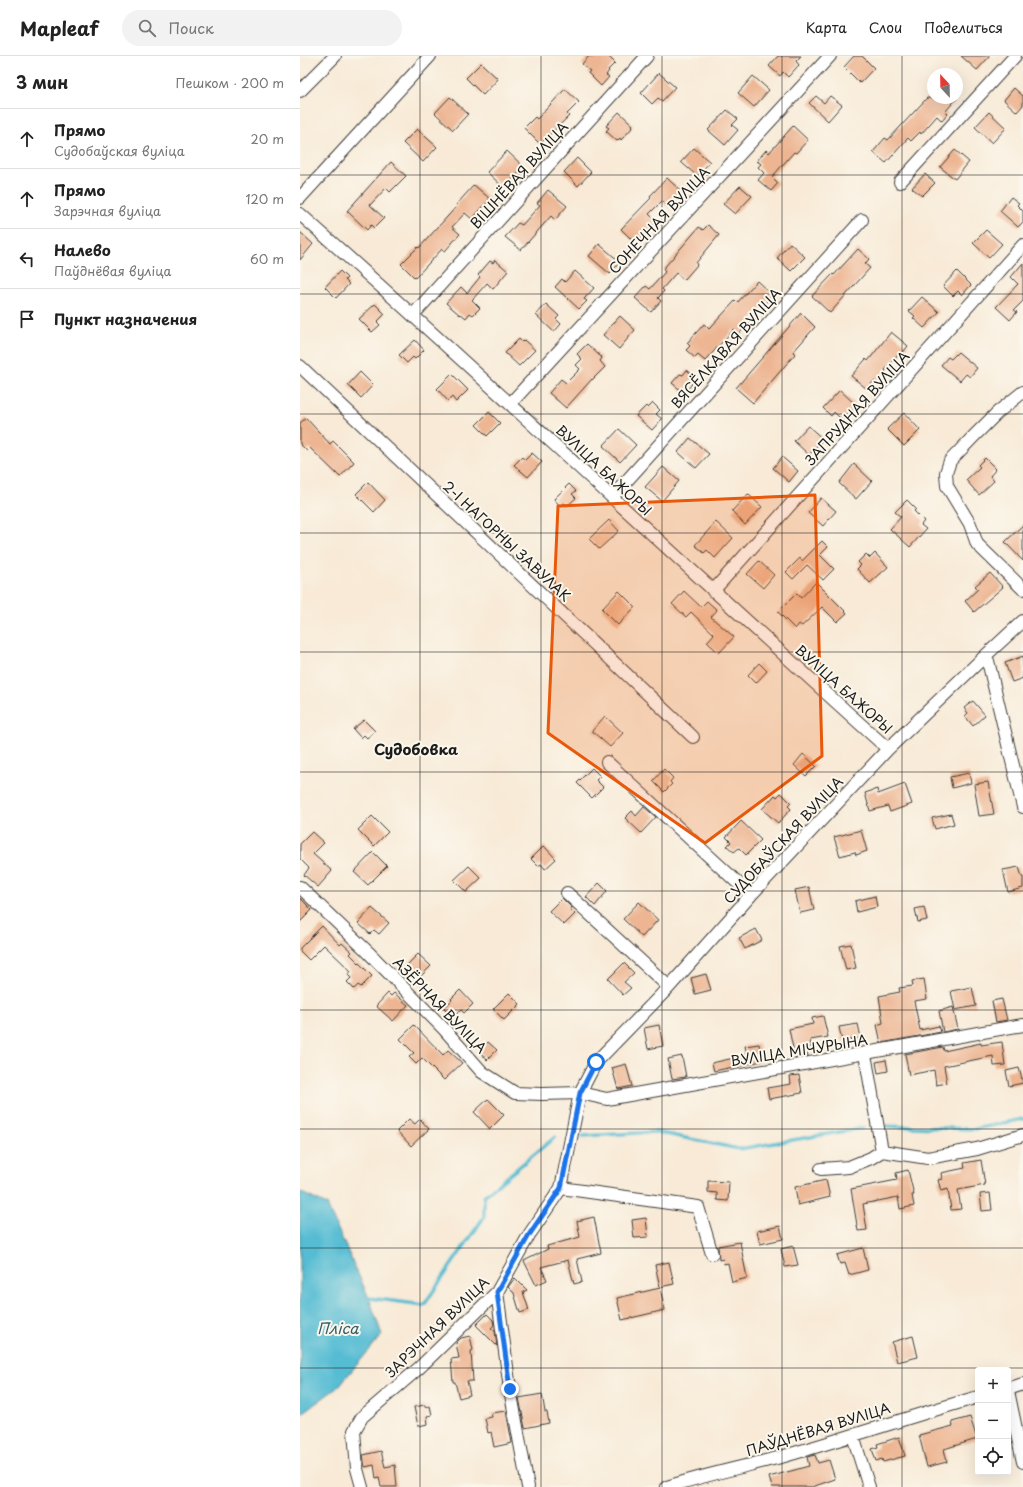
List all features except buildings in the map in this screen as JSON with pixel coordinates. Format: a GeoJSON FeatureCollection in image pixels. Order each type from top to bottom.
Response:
{"type":"FeatureCollection","features":[{"type":"Feature","properties":{"kind":"street"},"geometry":{"type":"LineString","coordinates":[[300,198],[430,56]]}},
{"type":"Feature","properties":{"kind":"street","name":"ВІШНЁВАЯ ВУЛІЦА"},"geometry":{"type":"LineString","coordinates":[[413,315],[647,56]]}},
{"type":"Feature","properties":{"kind":"street","name":"СОНЕЧНАЯ ВУЛІЦА"},"geometry":{"type":"LineString","coordinates":[[510,404],[830,56]]}},
{"type":"Feature","properties":{"kind":"street"},"geometry":{"type":"LineString","coordinates":[[900,182],[1015,56]]}},
{"type":"Feature","properties":{"kind":"street"},"geometry":{"type":"LineString","coordinates":[[300,91],[328,58]]}},
{"type":"Feature","properties":{"kind":"street","name":"ВУЛІЦА БАЖОРЫ"},"geometry":{"type":"LineString","coordinates":[[300,214],[413,315],[713,591],[888,749]]}},
{"type":"Feature","properties":{"kind":"street","name":"ВЯСЁЛКАВАЯ ВУЛІЦА"},"geometry":{"type":"LineString","coordinates":[[612,497],[862,220]]}},
{"type":"Feature","properties":{"kind":"street","name":"ЗАПРУДНАЯ ВУЛІЦА"},"geometry":{"type":"LineString","coordinates":[[713,591],[1023,244]]}},
{"type":"Feature","properties":{"kind":"street","name":"2-І НАГОРНЫ ЗАВУЛАК"},"geometry":{"type":"LineString","coordinates":[[300,366],[693,737]]}},
{"type":"Feature","properties":{"kind":"street"},"geometry":{"type":"LineString","coordinates":[[1023,392],[998,412],[950,461],[946,473],[948,486],[970,524],[977,544],[1023,589]]}},
{"type":"Feature","properties":{"kind":"street","name":"СУДОБАЎСКАЯ ВУЛІЦА"},"geometry":{"type":"LineString","coordinates":[[580,1093],[596,1062],[669,987],[751,895],[888,749],[1023,621]]}},
{"type":"Feature","properties":{"kind":"street"},"geometry":{"type":"LineString","coordinates":[[984,657],[988,662],[1023,807]]}},
{"type":"Feature","properties":{"kind":"street"},"geometry":{"type":"LineString","coordinates":[[607,762],[751,895]]}},
{"type":"Feature","properties":{"kind":"street","name":"АЗЁРНАЯ ВУЛІЦА"},"geometry":{"type":"LineString","coordinates":[[300,887],[368,952],[444,1030],[482,1072],[515,1093],[580,1093]]}},
{"type":"Feature","properties":{"kind":"street"},"geometry":{"type":"LineString","coordinates":[[567,893],[669,987]]}},
{"type":"Feature","properties":{"kind":"street","name":"ВУЛІЦА МІЧУРЫНА"},"geometry":{"type":"LineString","coordinates":[[580,1093],[607,1099],[694,1082],[865,1054],[1023,1025]]}},
{"type":"Feature","properties":{"kind":"street"},"geometry":{"type":"LineString","coordinates":[[865,1054],[882,1151]]}},
{"type":"Feature","properties":{"kind":"street","name":"ЗАРЭЧНАЯ ВУЛІЦА"},"geometry":{"type":"LineString","coordinates":[[362,1487],[357,1469],[354,1431],[362,1417],[418,1368],[497,1292],[529,1235],[561,1188],[580,1093]]}},
{"type":"Feature","properties":{"kind":"street"},"geometry":{"type":"LineString","coordinates":[[821,1169],[849,1167],[871,1158],[882,1151],[928,1158],[977,1149],[1023,1135]]}},
{"type":"Feature","properties":{"kind":"street"},"geometry":{"type":"LineString","coordinates":[[561,1188],[698,1207],[712,1254]]}},
{"type":"Feature","properties":{"kind":"street"},"geometry":{"type":"LineString","coordinates":[[497,1292],[510,1389],[528,1487]]}},
{"type":"Feature","properties":{"kind":"street"},"geometry":{"type":"LineString","coordinates":[[1011,1389],[1023,1384]]}},
{"type":"Feature","properties":{"kind":"street","name":"ПАЎДНЁВАЯ ВУЛІЦА"},"geometry":{"type":"LineString","coordinates":[[667,1487],[853,1436],[975,1398]]}},
{"type":"Feature","properties":{"kind":"street"},"geometry":{"type":"LineString","coordinates":[[1011,1403],[1023,1462]]}},
{"type":"Feature","properties":{"kind":"street"},"geometry":{"type":"LineString","coordinates":[[853,1436],[869,1487]]}},
{"type":"Feature","properties":{"kind":"highlighted area"},"geometry":{"type":"Polygon","coordinates":[[[815,495],[822,756],[705,843],[548,733],[558,506],[815,495]]]}},
{"type":"Feature","properties":{"kind":"water","name":"Пліса"},"geometry":{"type":"Polygon","coordinates":[[[300,1192],[327,1205],[369,1298],[382,1335],[338,1387],[300,1415],[300,1192]]]}},
{"type":"Feature","properties":{"kind":"waterway"},"geometry":{"type":"LineString","coordinates":[[881,1126],[975,1129],[1023,1119]]}},
{"type":"Feature","properties":{"kind":"waterway"},"geometry":{"type":"LineString","coordinates":[[582,1136],[656,1132],[739,1149],[863,1128]]}},
{"type":"Feature","properties":{"kind":"waterway"},"geometry":{"type":"LineString","coordinates":[[369,1298],[424,1305],[484,1217],[484,1196],[555,1137]]}},
{"type":"Feature","properties":{"kind":"district","name":"Судобовка"},"geometry":{"type":"Point","coordinates":[416,748]}},
{"type":"Feature","properties":{"kind":"route"},"geometry":{"type":"LineString","coordinates":[[510,1389],[497,1292],[529,1235],[561,1188],[580,1093],[596,1062]]}}]}
